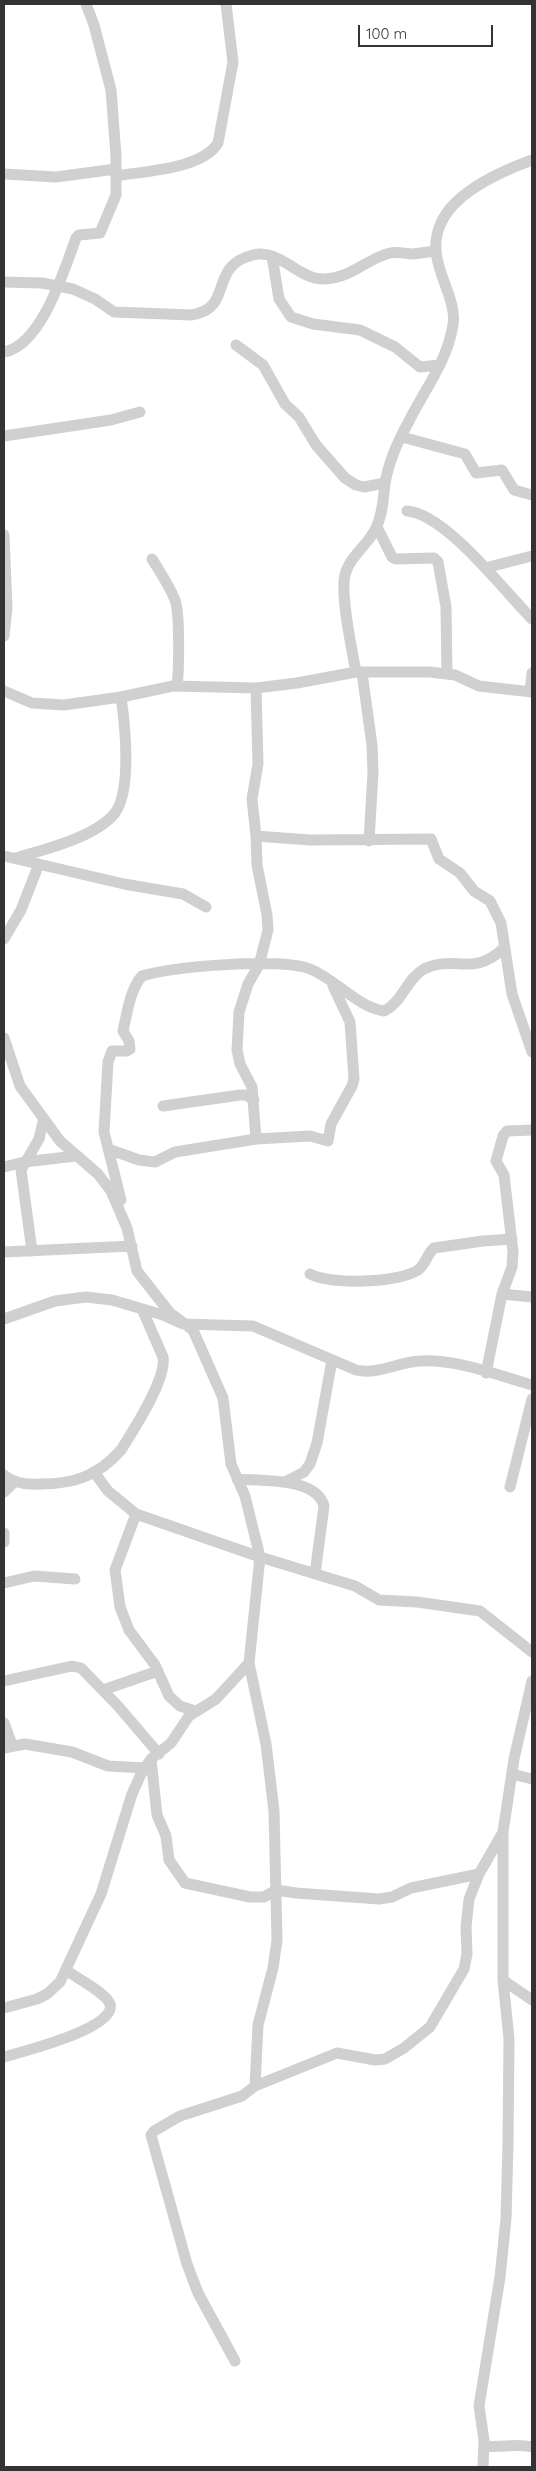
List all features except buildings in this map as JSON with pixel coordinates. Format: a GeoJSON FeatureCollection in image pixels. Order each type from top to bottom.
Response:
{"type":"FeatureCollection","features":[{"type":"Feature","properties":{"kind":"street"},"geometry":{"type":"LineString","coordinates":[[4,352],[15,350],[28,338],[44,314],[58,286],[78,236],[97,235],[101,232],[115,198],[116,172],[111,90],[94,25],[86,4]]}},
{"type":"Feature","properties":{"kind":"street"},"geometry":{"type":"LineString","coordinates":[[4,174],[56,177],[116,172],[189,162],[203,158],[218,143],[232,62],[226,4]]}},
{"type":"Feature","properties":{"kind":"street"},"geometry":{"type":"LineString","coordinates":[[369,841],[372,754],[346,603],[345,574],[348,565],[377,527],[383,507],[385,483],[402,436],[440,365],[453,324],[452,311],[436,250],[437,233],[449,210],[470,191],[494,176],[532,160]]}},
{"type":"Feature","properties":{"kind":"street"},"geometry":{"type":"LineString","coordinates":[[4,282],[37,282],[58,286],[87,294],[114,312],[191,315],[201,314],[214,306],[223,277],[235,262],[263,253],[312,276],[325,279],[355,271],[390,253],[412,254],[436,250]]}},
{"type":"Feature","properties":{"kind":"street"},"geometry":{"type":"LineString","coordinates":[[272,256],[280,298],[291,317],[313,324],[360,330],[395,347],[420,367],[440,365]]}},
{"type":"Feature","properties":{"kind":"street"},"geometry":{"type":"LineString","coordinates":[[236,345],[263,365],[285,404],[299,418],[316,445],[345,478],[356,485],[364,487],[385,483]]}},
{"type":"Feature","properties":{"kind":"street"},"geometry":{"type":"LineString","coordinates":[[4,436],[111,420],[140,412]]}},
{"type":"Feature","properties":{"kind":"street"},"geometry":{"type":"LineString","coordinates":[[402,436],[465,454],[476,473],[502,470],[514,490],[532,495]]}},
{"type":"Feature","properties":{"kind":"street"},"geometry":{"type":"LineString","coordinates":[[407,511],[415,512],[439,525],[484,568],[532,619]]}},
{"type":"Feature","properties":{"kind":"street"},"geometry":{"type":"LineString","coordinates":[[377,527],[392,557],[396,559],[434,558],[438,562],[446,614],[447,673]]}},
{"type":"Feature","properties":{"kind":"street"},"geometry":{"type":"LineString","coordinates":[[4,535],[7,608],[4,636]]}},
{"type":"Feature","properties":{"kind":"street"},"geometry":{"type":"LineString","coordinates":[[484,568],[532,556]]}},
{"type":"Feature","properties":{"kind":"street"},"geometry":{"type":"LineString","coordinates":[[152,559],[166,580],[177,607],[179,673],[176,686]]}},
{"type":"Feature","properties":{"kind":"street"},"geometry":{"type":"LineString","coordinates":[[4,691],[41,705],[64,705],[121,697],[176,686],[256,688],[359,672],[447,673],[479,686],[531,692],[532,673]]}},
{"type":"Feature","properties":{"kind":"street"},"geometry":{"type":"LineString","coordinates":[[256,688],[258,764],[252,798],[257,865],[268,921],[259,965],[248,984],[239,1012],[238,1026],[238,1059],[251,1084],[254,1100],[256,1139]]}},
{"type":"Feature","properties":{"kind":"street"},"geometry":{"type":"LineString","coordinates":[[9,857],[79,836],[105,823],[117,810],[123,788],[126,749],[121,697]]}},
{"type":"Feature","properties":{"kind":"street"},"geometry":{"type":"LineString","coordinates":[[256,836],[310,840],[369,841],[432,838],[439,859],[460,873],[474,891],[490,901],[501,923],[512,994],[532,1052]]}},
{"type":"Feature","properties":{"kind":"street"},"geometry":{"type":"LineString","coordinates":[[9,857],[124,884],[183,894],[206,907]]}},
{"type":"Feature","properties":{"kind":"street"},"geometry":{"type":"LineString","coordinates":[[4,939],[21,910],[39,864]]}},
{"type":"Feature","properties":{"kind":"street"},"geometry":{"type":"LineString","coordinates":[[255,2086],[258,2025],[273,1968],[276,1940],[272,1786],[258,1697],[250,1663],[260,1557],[245,1496],[231,1464],[223,1398],[193,1330],[170,1313],[142,1279],[136,1268],[104,1132],[109,1056],[114,1050],[127,1051],[130,1049],[129,1041],[123,1032],[129,1005],[140,978],[149,974],[185,968],[259,965],[289,965],[309,968],[357,999],[384,1011],[392,1006],[422,970],[445,964],[479,964],[496,956],[504,948]]}},
{"type":"Feature","properties":{"kind":"street"},"geometry":{"type":"LineString","coordinates":[[108,1149],[139,1160],[155,1162],[175,1152],[256,1139],[310,1136],[324,1141],[328,1140],[331,1124],[354,1079],[350,1022],[346,1008],[331,982]]}},
{"type":"Feature","properties":{"kind":"street"},"geometry":{"type":"LineString","coordinates":[[4,1038],[6,1051],[18,1082],[60,1141],[101,1177],[111,1191],[122,1214]]}},
{"type":"Feature","properties":{"kind":"street"},"geometry":{"type":"LineString","coordinates":[[163,1106],[240,1095],[246,1095],[254,1100]]}},
{"type":"Feature","properties":{"kind":"street"},"geometry":{"type":"LineString","coordinates":[[32,1251],[22,1168],[39,1139],[43,1122]]}},
{"type":"Feature","properties":{"kind":"street"},"geometry":{"type":"LineString","coordinates":[[486,1373],[502,1294],[512,1267],[512,1239],[504,1175],[496,1162],[503,1136],[507,1131],[532,1130]]}},
{"type":"Feature","properties":{"kind":"street"},"geometry":{"type":"LineString","coordinates":[[4,1167],[24,1162],[76,1156]]}},
{"type":"Feature","properties":{"kind":"street"},"geometry":{"type":"LineString","coordinates":[[310,1274],[332,1279],[388,1281],[417,1270],[434,1248],[483,1240],[512,1239]]}},
{"type":"Feature","properties":{"kind":"street"},"geometry":{"type":"LineString","coordinates":[[4,1252],[132,1246]]}},
{"type":"Feature","properties":{"kind":"street"},"geometry":{"type":"LineString","coordinates":[[502,1294],[532,1297]]}},
{"type":"Feature","properties":{"kind":"street"},"geometry":{"type":"LineString","coordinates":[[4,1319],[55,1301],[72,1298],[112,1300],[183,1324],[253,1326],[356,1370],[370,1373],[421,1361],[448,1363],[532,1385]]}},
{"type":"Feature","properties":{"kind":"street"},"geometry":{"type":"LineString","coordinates":[[4,1474],[14,1481],[31,1484],[69,1483],[94,1472],[114,1458],[130,1437],[163,1368],[164,1358],[142,1309]]}},
{"type":"Feature","properties":{"kind":"street"},"geometry":{"type":"LineString","coordinates":[[285,1482],[304,1472],[313,1455],[332,1360]]}},
{"type":"Feature","properties":{"kind":"street"},"geometry":{"type":"LineString","coordinates":[[510,1488],[532,1399]]}},
{"type":"Feature","properties":{"kind":"street"},"geometry":{"type":"LineString","coordinates":[[94,1472],[113,1496],[136,1514],[260,1557],[359,1587],[380,1600],[404,1600],[480,1611],[532,1652]]}},
{"type":"Feature","properties":{"kind":"street"},"geometry":{"type":"LineString","coordinates":[[237,1479],[285,1482],[311,1489],[323,1501],[320,1546],[315,1574]]}},
{"type":"Feature","properties":{"kind":"street"},"geometry":{"type":"LineString","coordinates":[[4,1492],[14,1481]]}},
{"type":"Feature","properties":{"kind":"street"},"geometry":{"type":"LineString","coordinates":[[136,1514],[115,1570],[120,1607],[129,1630],[158,1670],[171,1698],[180,1706],[195,1711]]}},
{"type":"Feature","properties":{"kind":"street"},"geometry":{"type":"LineString","coordinates":[[4,1533],[4,1542]]}},
{"type":"Feature","properties":{"kind":"street"},"geometry":{"type":"LineString","coordinates":[[4,1583],[31,1576],[74,1579]]}},
{"type":"Feature","properties":{"kind":"street"},"geometry":{"type":"LineString","coordinates":[[4,2008],[47,1994],[55,1988],[67,1971],[80,1937],[101,1894],[132,1794],[152,1761],[171,1743],[184,1722],[195,1711],[216,1699],[250,1663]]}},
{"type":"Feature","properties":{"kind":"street"},"geometry":{"type":"LineString","coordinates":[[4,1681],[72,1666],[81,1668],[103,1690],[152,1761],[157,1815],[166,1839],[169,1860],[182,1881],[193,1886],[250,1897],[264,1897],[276,1890],[379,1899],[392,1897],[411,1888],[479,1874]]}},
{"type":"Feature","properties":{"kind":"street"},"geometry":{"type":"LineString","coordinates":[[103,1690],[158,1670]]}},
{"type":"Feature","properties":{"kind":"street"},"geometry":{"type":"LineString","coordinates":[[484,2467],[485,2446],[479,2406],[500,2277],[506,2219],[509,2039],[504,1980],[503,1832],[512,1774],[532,1680]]}},
{"type":"Feature","properties":{"kind":"street"},"geometry":{"type":"LineString","coordinates":[[4,1723],[8,1747],[25,1744],[72,1752],[116,1767],[152,1761]]}},
{"type":"Feature","properties":{"kind":"street"},"geometry":{"type":"LineString","coordinates":[[512,1774],[532,1779]]}},
{"type":"Feature","properties":{"kind":"street"},"geometry":{"type":"LineString","coordinates":[[235,2361],[198,2293],[187,2264],[152,2134],[180,2116],[242,2096],[255,2086],[337,2053],[382,2060],[404,2048],[428,2028],[464,1969],[467,1954],[468,1907],[479,1874],[503,1832]]}},
{"type":"Feature","properties":{"kind":"street"},"geometry":{"type":"LineString","coordinates":[[4,2057],[64,2039],[95,2024],[110,2012],[111,2007],[107,1999],[67,1971]]}},
{"type":"Feature","properties":{"kind":"street"},"geometry":{"type":"LineString","coordinates":[[504,1980],[532,2000]]}},
{"type":"Feature","properties":{"kind":"street"},"geometry":{"type":"LineString","coordinates":[[485,2446],[494,2447],[520,2444],[532,2447]]}}]}
